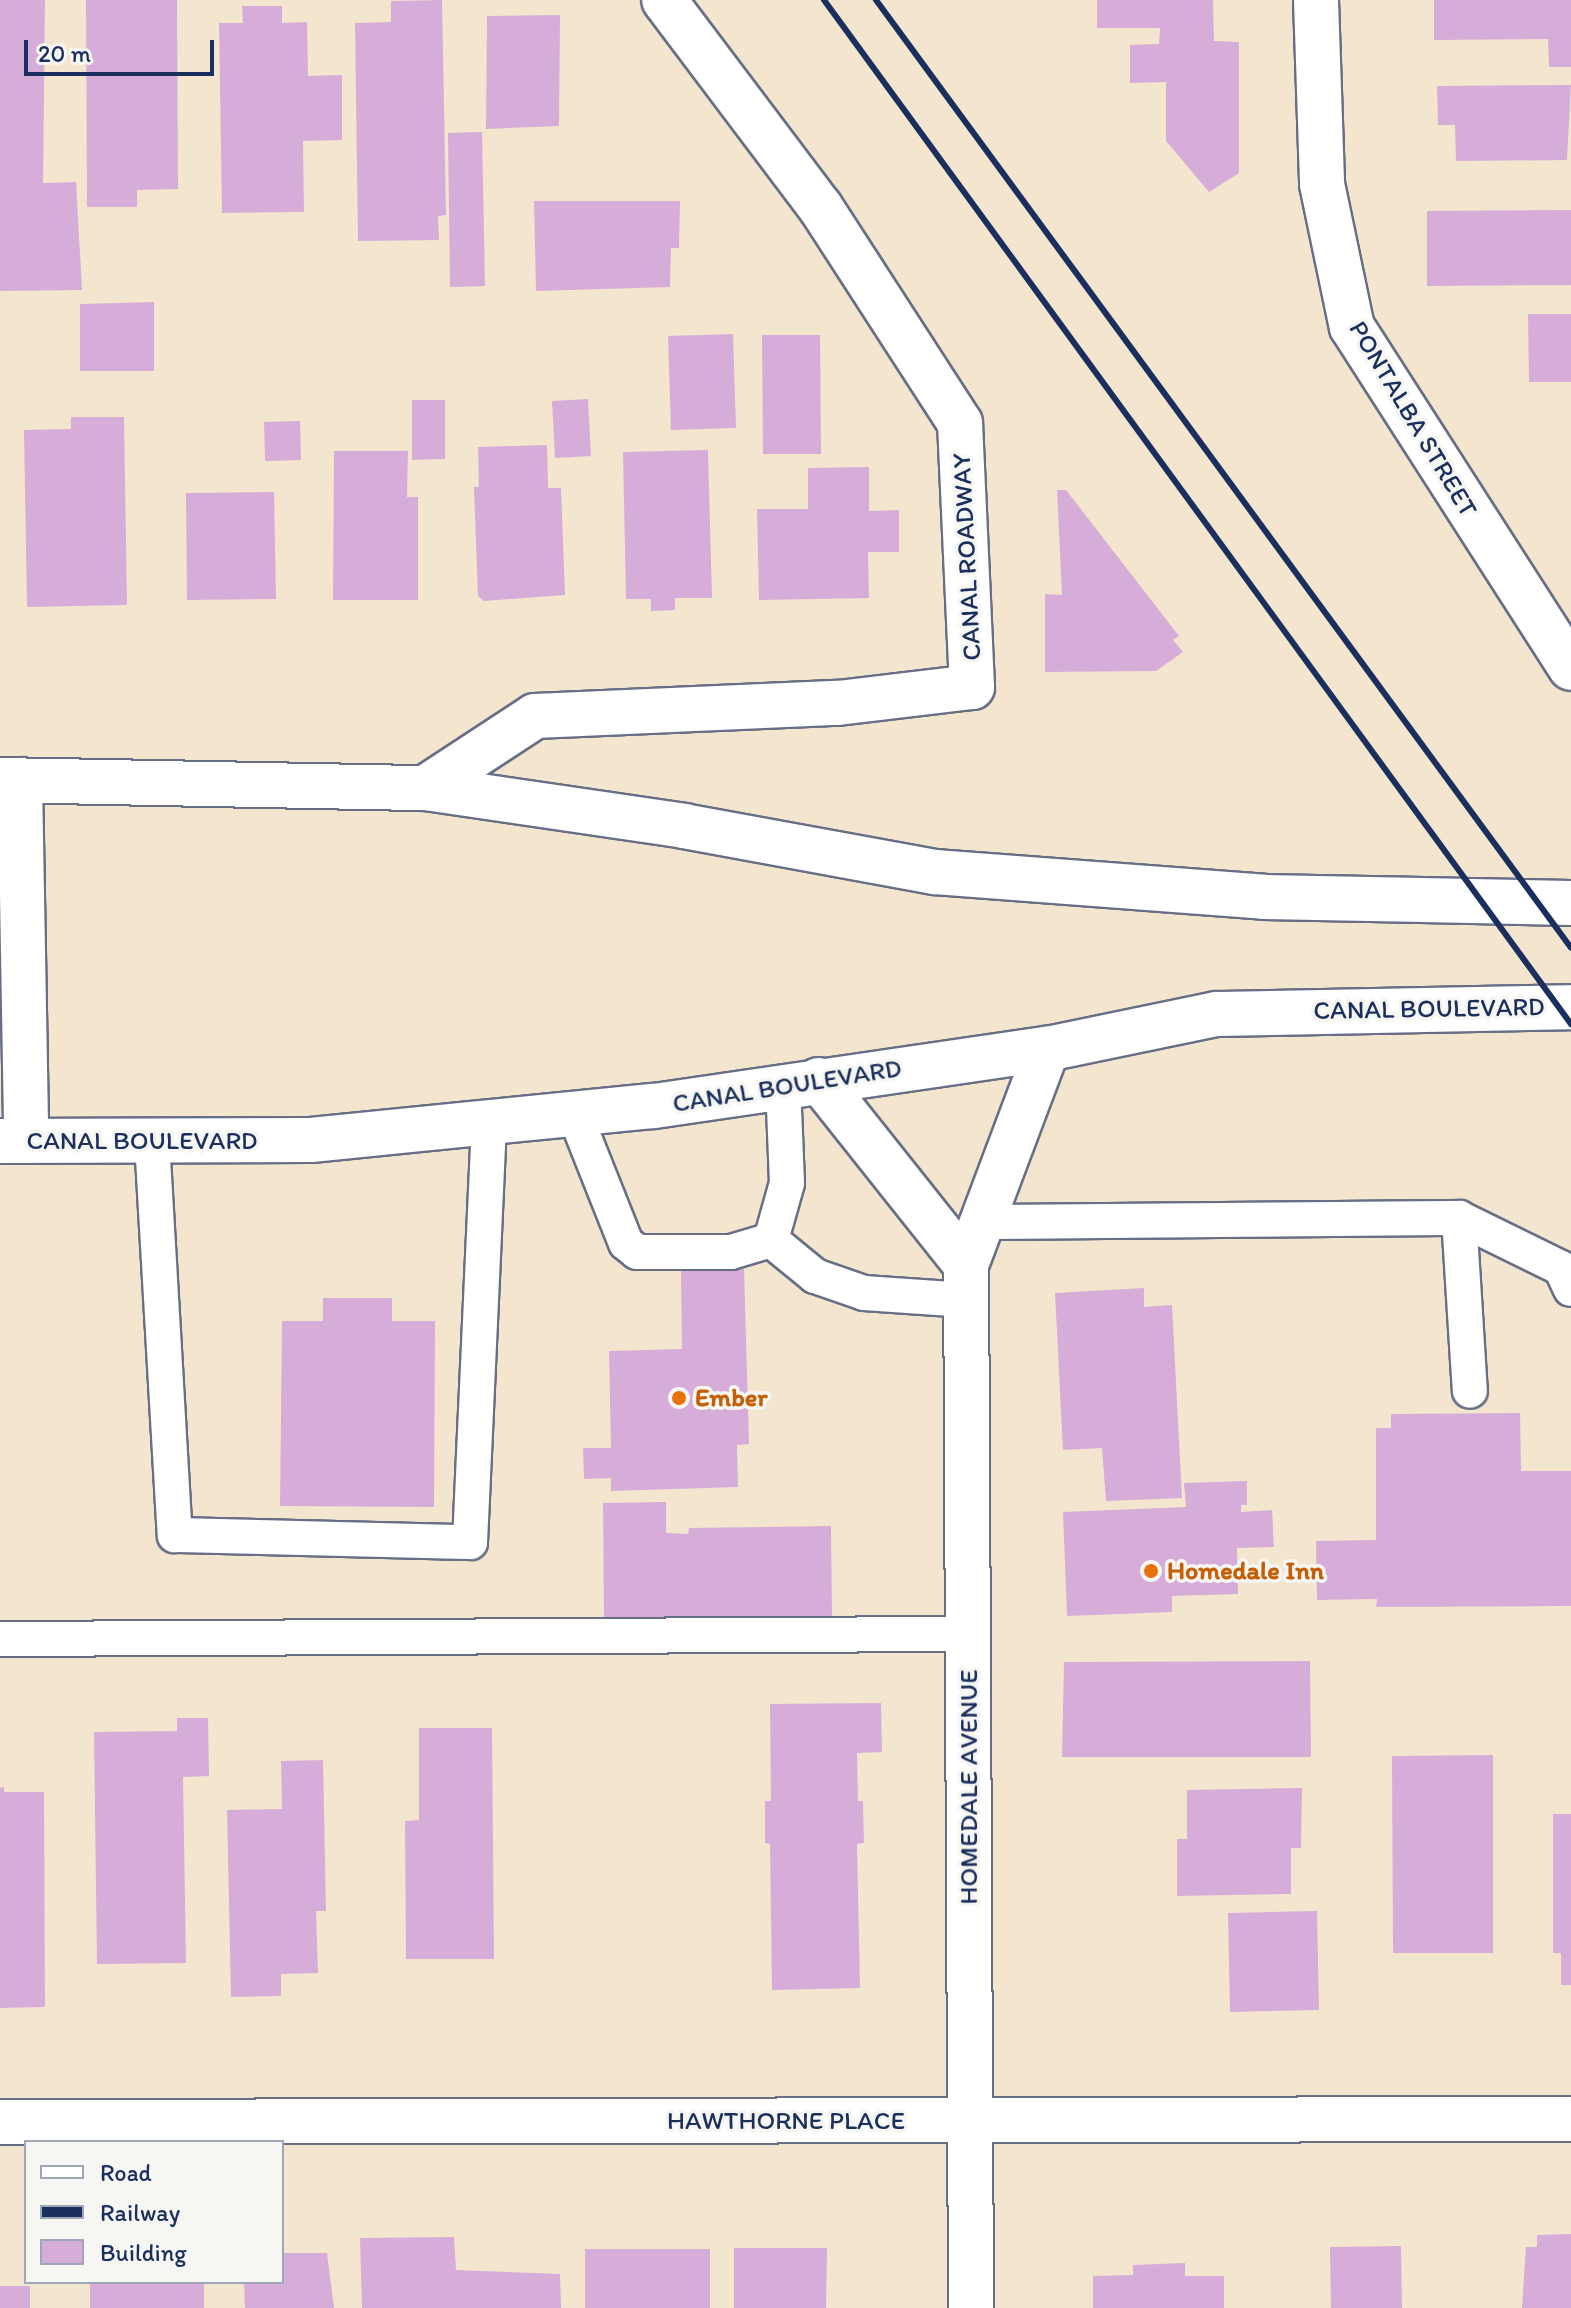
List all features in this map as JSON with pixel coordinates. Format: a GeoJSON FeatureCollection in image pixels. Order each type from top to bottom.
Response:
{"type":"FeatureCollection","features":[{"type":"Feature","properties":{"kind":"street","name":"CANAL ROADWAY"},"geometry":{"type":"LineString","coordinates":[[425,788],[535,716],[838,703],[972,687],[960,423],[820,207],[664,0]]}},
{"type":"Feature","properties":{"kind":"street","name":"PONTALBA STREET"},"geometry":{"type":"LineString","coordinates":[[1316,0],[1322,184],[1352,327],[1571,668]]}},
{"type":"Feature","properties":{"kind":"street"},"geometry":{"type":"LineString","coordinates":[[13,1141],[10,780],[425,788],[935,872],[1264,897],[1571,903]]}},
{"type":"Feature","properties":{"kind":"street","name":"CANAL BOULEVARD"},"geometry":{"type":"LineString","coordinates":[[13,1141],[311,1140],[575,1115],[1047,1049],[1216,1014],[1571,1007]]}},
{"type":"Feature","properties":{"kind":"street","name":"HOMEDALE AVENUE"},"geometry":{"type":"LineString","coordinates":[[971,2308],[966,1282],[982,1222],[1047,1049]]}},
{"type":"Feature","properties":{"kind":"street"},"geometry":{"type":"LineString","coordinates":[[801,1082],[966,1282]]}},
{"type":"Feature","properties":{"kind":"street","name":"HAWTHORNE PLACE"},"geometry":{"type":"LineString","coordinates":[[0,2122],[1571,2119]]}},
{"type":"Feature","properties":{"kind":"lane"},"geometry":{"type":"LineString","coordinates":[[771,1240],[787,1183],[801,1082]]}},
{"type":"Feature","properties":{"kind":"lane"},"geometry":{"type":"LineString","coordinates":[[575,1115],[626,1243],[637,1252],[731,1252],[771,1240]]}},
{"type":"Feature","properties":{"kind":"lane"},"geometry":{"type":"LineString","coordinates":[[152,1141],[175,1535],[470,1542],[489,1123]]}},
{"type":"Feature","properties":{"kind":"lane"},"geometry":{"type":"LineString","coordinates":[[982,1222],[1459,1218],[1561,1268],[1571,1289]]}},
{"type":"Feature","properties":{"kind":"lane"},"geometry":{"type":"LineString","coordinates":[[1459,1218],[1470,1391]]}},
{"type":"Feature","properties":{"kind":"lane"},"geometry":{"type":"LineString","coordinates":[[771,1240],[815,1276],[864,1293],[966,1282]]}},
{"type":"Feature","properties":{"kind":"lane"},"geometry":{"type":"LineString","coordinates":[[0,1639],[968,1634]]}},
{"type":"Feature","properties":{"kind":"building"},"geometry":{"type":"Polygon","coordinates":[[[0,0],[45,0],[43,183],[76,182],[82,290],[0,291],[0,0]]]}},
{"type":"Feature","properties":{"kind":"building"},"geometry":{"type":"Polygon","coordinates":[[[86,0],[177,0],[178,189],[137,190],[137,207],[87,207],[86,0]]]}},
{"type":"Feature","properties":{"kind":"building"},"geometry":{"type":"Polygon","coordinates":[[[442,0],[446,215],[438,216],[439,240],[358,241],[355,23],[391,22],[391,1],[442,0]]]}},
{"type":"Feature","properties":{"kind":"building"},"geometry":{"type":"Polygon","coordinates":[[[1097,0],[1213,0],[1214,41],[1239,42],[1239,173],[1209,192],[1166,141],[1166,82],[1130,83],[1130,45],[1159,44],[1160,28],[1097,28],[1097,0]]]}},
{"type":"Feature","properties":{"kind":"building"},"geometry":{"type":"Polygon","coordinates":[[[1434,0],[1571,0],[1571,67],[1549,67],[1548,39],[1434,40],[1434,0]]]}},
{"type":"Feature","properties":{"kind":"building"},"geometry":{"type":"Polygon","coordinates":[[[242,6],[282,6],[282,23],[307,22],[308,76],[342,75],[342,140],[303,141],[304,212],[222,213],[219,23],[243,23],[242,6]]]}},
{"type":"Feature","properties":{"kind":"building"},"geometry":{"type":"Polygon","coordinates":[[[560,15],[559,126],[486,129],[487,16],[560,15]]]}},
{"type":"Feature","properties":{"kind":"building"},"geometry":{"type":"Polygon","coordinates":[[[1571,85],[1567,160],[1456,161],[1455,125],[1438,125],[1437,86],[1571,85]]]}},
{"type":"Feature","properties":{"kind":"building"},"geometry":{"type":"Polygon","coordinates":[[[482,132],[485,286],[450,287],[448,133],[482,132]]]}},
{"type":"Feature","properties":{"kind":"building"},"geometry":{"type":"Polygon","coordinates":[[[534,201],[680,201],[679,248],[671,248],[670,287],[536,291],[534,201]]]}},
{"type":"Feature","properties":{"kind":"building"},"geometry":{"type":"Polygon","coordinates":[[[1571,210],[1571,285],[1427,286],[1427,211],[1571,210]]]}},
{"type":"Feature","properties":{"kind":"building"},"geometry":{"type":"Polygon","coordinates":[[[154,302],[154,371],[80,371],[80,304],[154,302]]]}},
{"type":"Feature","properties":{"kind":"building"},"geometry":{"type":"Polygon","coordinates":[[[1528,314],[1571,314],[1571,382],[1529,382],[1528,314]]]}},
{"type":"Feature","properties":{"kind":"building"},"geometry":{"type":"Polygon","coordinates":[[[733,334],[736,428],[671,430],[668,336],[733,334]]]}},
{"type":"Feature","properties":{"kind":"building"},"geometry":{"type":"Polygon","coordinates":[[[762,335],[820,335],[821,454],[763,454],[762,335]]]}},
{"type":"Feature","properties":{"kind":"building"},"geometry":{"type":"Polygon","coordinates":[[[588,399],[591,456],[555,458],[552,401],[588,399]]]}},
{"type":"Feature","properties":{"kind":"building"},"geometry":{"type":"Polygon","coordinates":[[[412,400],[445,400],[445,459],[412,460],[412,400]]]}},
{"type":"Feature","properties":{"kind":"building"},"geometry":{"type":"Polygon","coordinates":[[[71,417],[124,417],[127,605],[27,607],[24,430],[71,429],[71,417]]]}},
{"type":"Feature","properties":{"kind":"building"},"geometry":{"type":"Polygon","coordinates":[[[300,421],[301,460],[265,461],[264,422],[300,421]]]}},
{"type":"Feature","properties":{"kind":"building"},"geometry":{"type":"Polygon","coordinates":[[[547,445],[548,488],[561,488],[565,595],[484,601],[478,596],[474,487],[479,487],[478,447],[547,445]]]}},
{"type":"Feature","properties":{"kind":"building"},"geometry":{"type":"Polygon","coordinates":[[[708,450],[712,598],[675,598],[675,610],[651,611],[651,599],[626,599],[623,452],[708,450]]]}},
{"type":"Feature","properties":{"kind":"building"},"geometry":{"type":"Polygon","coordinates":[[[334,451],[408,451],[407,497],[418,497],[418,600],[333,600],[334,451]]]}},
{"type":"Feature","properties":{"kind":"building"},"geometry":{"type":"Polygon","coordinates":[[[869,467],[869,511],[899,510],[899,552],[868,552],[869,598],[759,600],[757,509],[808,509],[808,468],[869,467]]]}},
{"type":"Feature","properties":{"kind":"building"},"geometry":{"type":"Polygon","coordinates":[[[1057,490],[1066,490],[1179,636],[1173,640],[1183,652],[1156,671],[1045,672],[1045,594],[1062,595],[1057,490]]]}},
{"type":"Feature","properties":{"kind":"building"},"geometry":{"type":"Polygon","coordinates":[[[274,492],[276,599],[187,600],[186,493],[274,492]]]}},
{"type":"Feature","properties":{"kind":"building","name":"Ember"},"geometry":{"type":"Polygon","coordinates":[[[744,1269],[749,1444],[737,1445],[738,1487],[611,1491],[611,1478],[584,1479],[583,1448],[611,1448],[609,1351],[682,1349],[681,1271],[744,1269]]]}},
{"type":"Feature","properties":{"kind":"building"},"geometry":{"type":"Polygon","coordinates":[[[1144,1288],[1144,1307],[1172,1305],[1182,1498],[1106,1501],[1102,1448],[1063,1450],[1055,1293],[1144,1288]]]}},
{"type":"Feature","properties":{"kind":"building"},"geometry":{"type":"Polygon","coordinates":[[[323,1298],[392,1298],[392,1321],[435,1321],[434,1507],[280,1506],[282,1321],[323,1321],[323,1298]]]}},
{"type":"Feature","properties":{"kind":"building"},"geometry":{"type":"Polygon","coordinates":[[[1520,1413],[1521,1471],[1571,1471],[1571,1606],[1376,1607],[1377,1599],[1317,1600],[1316,1541],[1376,1540],[1376,1428],[1391,1428],[1391,1414],[1520,1413]]]}},
{"type":"Feature","properties":{"kind":"building","name":"Homedale Inn"},"geometry":{"type":"Polygon","coordinates":[[[1247,1481],[1247,1505],[1241,1505],[1241,1512],[1272,1510],[1274,1547],[1237,1548],[1238,1594],[1172,1596],[1172,1612],[1067,1616],[1063,1512],[1186,1507],[1184,1483],[1247,1481]]]}},
{"type":"Feature","properties":{"kind":"building"},"geometry":{"type":"Polygon","coordinates":[[[666,1502],[666,1533],[688,1534],[689,1528],[831,1526],[832,1616],[604,1619],[603,1503],[666,1502]]]}},
{"type":"Feature","properties":{"kind":"building"},"geometry":{"type":"Polygon","coordinates":[[[1310,1661],[1311,1757],[1062,1757],[1064,1662],[1310,1661]]]}},
{"type":"Feature","properties":{"kind":"building"},"geometry":{"type":"Polygon","coordinates":[[[881,1703],[882,1752],[857,1753],[858,1801],[863,1801],[864,1843],[857,1844],[860,1988],[772,1990],[770,1844],[765,1843],[765,1801],[771,1801],[770,1704],[881,1703]]]}},
{"type":"Feature","properties":{"kind":"building"},"geometry":{"type":"Polygon","coordinates":[[[177,1718],[208,1718],[209,1776],[183,1777],[186,1963],[97,1964],[94,1732],[177,1731],[177,1718]]]}},
{"type":"Feature","properties":{"kind":"building"},"geometry":{"type":"Polygon","coordinates":[[[419,1728],[492,1728],[494,1959],[406,1959],[405,1821],[419,1820],[419,1728]]]}},
{"type":"Feature","properties":{"kind":"building"},"geometry":{"type":"Polygon","coordinates":[[[1493,1755],[1493,1953],[1393,1953],[1392,1756],[1493,1755]]]}},
{"type":"Feature","properties":{"kind":"building"},"geometry":{"type":"Polygon","coordinates":[[[323,1760],[326,1911],[316,1911],[318,1973],[281,1974],[281,1996],[231,1997],[227,1810],[282,1809],[281,1761],[323,1760]]]}},
{"type":"Feature","properties":{"kind":"building"},"geometry":{"type":"Polygon","coordinates":[[[4,1787],[4,1792],[44,1792],[45,2007],[0,2008],[0,1788],[4,1787]]]}},
{"type":"Feature","properties":{"kind":"building"},"geometry":{"type":"Polygon","coordinates":[[[1302,1788],[1301,1848],[1291,1848],[1291,1894],[1177,1896],[1177,1839],[1187,1839],[1187,1790],[1302,1788]]]}},
{"type":"Feature","properties":{"kind":"building"},"geometry":{"type":"Polygon","coordinates":[[[1553,1814],[1571,1814],[1571,1985],[1561,1985],[1561,1953],[1553,1953],[1553,1814]]]}},
{"type":"Feature","properties":{"kind":"building"},"geometry":{"type":"Polygon","coordinates":[[[1317,1911],[1319,2010],[1230,2012],[1228,1913],[1317,1911]]]}},
{"type":"Feature","properties":{"kind":"building"},"geometry":{"type":"Polygon","coordinates":[[[1571,2234],[1571,2308],[1522,2308],[1526,2247],[1537,2247],[1537,2235],[1571,2234]]]}},
{"type":"Feature","properties":{"kind":"building"},"geometry":{"type":"Polygon","coordinates":[[[454,2237],[456,2270],[560,2274],[561,2308],[362,2308],[360,2238],[454,2237]]]}},
{"type":"Feature","properties":{"kind":"building"},"geometry":{"type":"Polygon","coordinates":[[[1401,2246],[1402,2308],[1331,2308],[1330,2247],[1401,2246]]]}},
{"type":"Feature","properties":{"kind":"building"},"geometry":{"type":"Polygon","coordinates":[[[734,2248],[827,2248],[826,2308],[734,2308],[734,2248]]]}},
{"type":"Feature","properties":{"kind":"building"},"geometry":{"type":"Polygon","coordinates":[[[585,2249],[710,2249],[710,2308],[585,2308],[585,2249]]]}},
{"type":"Feature","properties":{"kind":"building"},"geometry":{"type":"Polygon","coordinates":[[[284,2253],[327,2253],[334,2308],[245,2308],[244,2284],[284,2284],[284,2253]]]}},
{"type":"Feature","properties":{"kind":"building"},"geometry":{"type":"Polygon","coordinates":[[[1185,2263],[1185,2276],[1224,2276],[1224,2308],[1093,2308],[1093,2276],[1133,2275],[1133,2265],[1185,2263]]]}},
{"type":"Feature","properties":{"kind":"building"},"geometry":{"type":"Polygon","coordinates":[[[90,2284],[204,2284],[204,2308],[90,2308],[90,2284]]]}},
{"type":"Feature","properties":{"kind":"building"},"geometry":{"type":"Polygon","coordinates":[[[0,2286],[30,2286],[30,2308],[0,2308],[0,2286]]]}},
{"type":"Feature","properties":{"kind":"railway"},"geometry":{"type":"LineString","coordinates":[[824,0],[1571,1024]]}},
{"type":"Feature","properties":{"kind":"railway"},"geometry":{"type":"LineString","coordinates":[[876,0],[1571,948]]}},
{"type":"Feature","properties":{"kind":"place","name":"Ember"},"geometry":{"type":"Point","coordinates":[679,1398]}},
{"type":"Feature","properties":{"kind":"place","name":"Homedale Inn"},"geometry":{"type":"Point","coordinates":[1151,1571]}}]}
